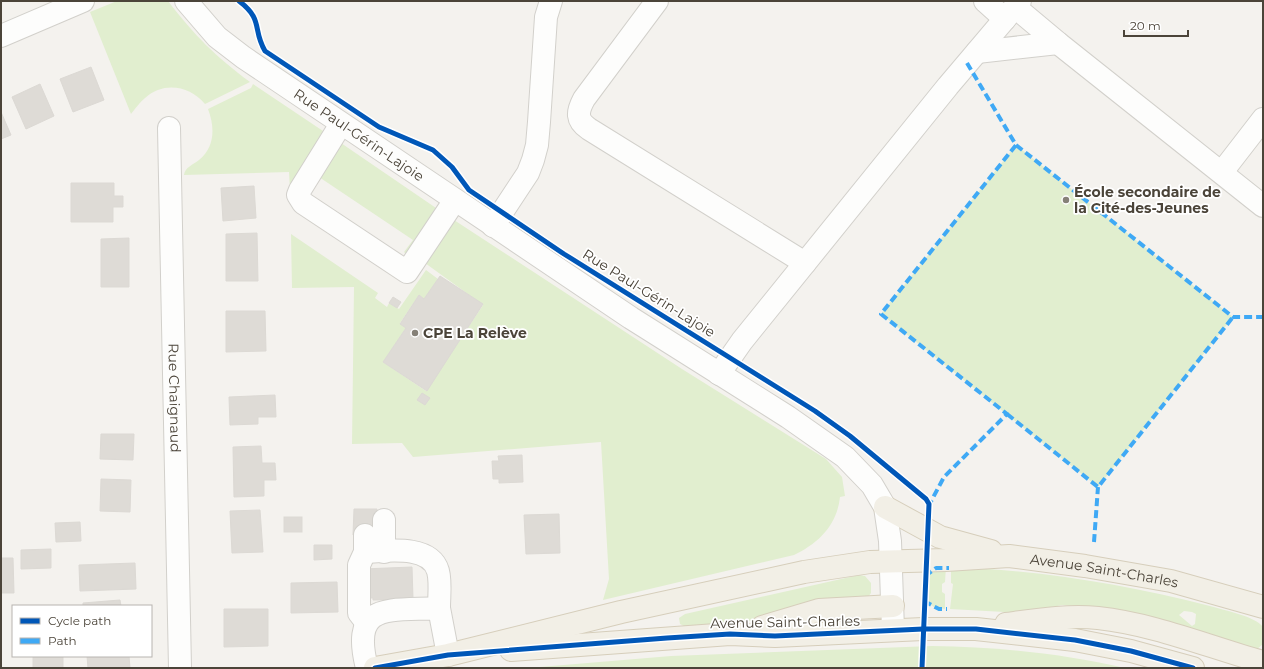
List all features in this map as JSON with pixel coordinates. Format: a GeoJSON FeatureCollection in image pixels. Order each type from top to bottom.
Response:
{"type":"FeatureCollection","features":[{"type":"Feature","properties":{"kind":"main road"},"geometry":{"type":"LineString","coordinates":[[886,507],[912,523],[944,538],[1009,556]]}},
{"type":"Feature","properties":{"kind":"main road","name":"Avenue Saint-Charles"},"geometry":{"type":"LineString","coordinates":[[375,668],[448,655],[621,612],[804,572],[847,565],[891,561],[946,560],[1009,556],[1085,566],[1171,581],[1263,607]]}},
{"type":"Feature","properties":{"kind":"main road"},"geometry":{"type":"LineString","coordinates":[[730,634],[784,622],[819,610],[893,606]]}},
{"type":"Feature","properties":{"kind":"main road"},"geometry":{"type":"LineString","coordinates":[[976,629],[1052,618],[1097,618],[1117,621],[1172,635],[1263,662]]}},
{"type":"Feature","properties":{"kind":"main road","name":"Avenue Saint-Charles"},"geometry":{"type":"LineString","coordinates":[[448,655],[730,634],[775,636],[893,630],[976,629],[1075,640],[1131,651],[1193,668]]}},
{"type":"Feature","properties":{"kind":"street"},"geometry":{"type":"LineString","coordinates":[[1,36],[83,1]]}},
{"type":"Feature","properties":{"kind":"street","name":"Rue Paul-Gérin-Lajoie"},"geometry":{"type":"LineString","coordinates":[[186,1],[206,25],[228,47],[631,318],[788,417],[845,457],[872,485],[886,507],[891,561],[893,630]]}},
{"type":"Feature","properties":{"kind":"street"},"geometry":{"type":"LineString","coordinates":[[493,226],[528,174],[533,160],[538,138],[546,17],[551,1]]}},
{"type":"Feature","properties":{"kind":"street"},"geometry":{"type":"LineString","coordinates":[[657,1],[584,99],[579,109],[579,119],[589,129],[805,263]]}},
{"type":"Feature","properties":{"kind":"street"},"geometry":{"type":"LineString","coordinates":[[985,1],[1014,9],[1222,172],[1263,206]]}},
{"type":"Feature","properties":{"kind":"street"},"geometry":{"type":"LineString","coordinates":[[719,374],[742,341],[805,263],[977,52],[1014,9]]}},
{"type":"Feature","properties":{"kind":"street"},"geometry":{"type":"LineString","coordinates":[[977,52],[1058,43]]}},
{"type":"Feature","properties":{"kind":"street"},"geometry":{"type":"LineString","coordinates":[[1222,172],[1263,120]]}},
{"type":"Feature","properties":{"kind":"street"},"geometry":{"type":"LineString","coordinates":[[341,124],[300,190],[298,196],[303,203],[407,272],[455,200]]}},
{"type":"Feature","properties":{"kind":"street","name":"Rue Chaignaud"},"geometry":{"type":"LineString","coordinates":[[169,128],[180,668]]}},
{"type":"Feature","properties":{"kind":"street"},"geometry":{"type":"LineString","coordinates":[[366,622],[359,613],[359,565],[371,546],[384,520]]}},
{"type":"Feature","properties":{"kind":"street"},"geometry":{"type":"LineString","coordinates":[[371,546],[420,553],[434,564],[439,577],[439,608],[448,655]]}},
{"type":"Feature","properties":{"kind":"street"},"geometry":{"type":"LineString","coordinates":[[367,668],[363,641],[363,632],[366,622],[378,614],[389,611],[439,608]]}},
{"type":"Feature","properties":{"kind":"green space"},"geometry":{"type":"Polygon","coordinates":[[[117,1],[168,1],[187,25],[206,45],[250,82],[205,104],[192,93],[184,90],[176,88],[160,89],[145,98],[131,114],[90,12],[117,1]]]}},
{"type":"Feature","properties":{"kind":"green space"},"geometry":{"type":"Polygon","coordinates":[[[253,84],[326,133],[290,190],[289,172],[184,175],[188,168],[204,155],[211,143],[212,123],[208,109],[251,88],[253,84]]]}},
{"type":"Feature","properties":{"kind":"green space"},"geometry":{"type":"Polygon","coordinates":[[[338,141],[436,208],[406,254],[404,252],[413,240],[319,177],[338,141]]]}},
{"type":"Feature","properties":{"kind":"green space"},"geometry":{"type":"Polygon","coordinates":[[[1016,145],[1233,317],[1098,487],[881,314],[1016,145]]]}},
{"type":"Feature","properties":{"kind":"green space"},"geometry":{"type":"Polygon","coordinates":[[[454,220],[682,369],[826,459],[842,477],[845,496],[840,497],[835,516],[831,524],[819,539],[794,555],[603,600],[609,579],[601,442],[413,457],[402,443],[352,444],[354,287],[292,288],[291,234],[378,293],[375,298],[387,307],[389,303],[399,309],[426,270],[438,279],[424,299],[419,295],[400,323],[406,328],[383,362],[426,391],[483,305],[425,263],[454,220]]]}},
{"type":"Feature","properties":{"kind":"green space"},"geometry":{"type":"Polygon","coordinates":[[[946,567],[945,582],[942,584],[942,592],[945,594],[945,609],[934,607],[928,603],[930,571],[946,567]]]}},
{"type":"Feature","properties":{"kind":"green space"},"geometry":{"type":"Polygon","coordinates":[[[951,567],[1017,571],[1082,579],[1146,591],[1210,606],[1253,620],[1263,627],[1263,644],[1256,650],[1075,606],[1062,605],[1023,613],[950,609],[953,584],[951,583],[951,567]],[[1184,611],[1179,615],[1192,626],[1195,624],[1196,614],[1184,611]]]}},
{"type":"Feature","properties":{"kind":"green space"},"geometry":{"type":"Polygon","coordinates":[[[859,575],[865,576],[871,583],[871,593],[868,597],[761,620],[686,627],[680,624],[679,618],[685,614],[859,575]]]}},
{"type":"Feature","properties":{"kind":"green space"},"geometry":{"type":"Polygon","coordinates":[[[932,646],[1005,649],[1077,658],[1125,668],[528,668],[671,656],[932,646]]]}},
{"type":"Feature","properties":{"kind":"building"},"geometry":{"type":"Polygon","coordinates":[[[91,67],[104,100],[73,112],[60,79],[91,67]]]}},
{"type":"Feature","properties":{"kind":"building"},"geometry":{"type":"Polygon","coordinates":[[[40,84],[54,116],[26,129],[12,97],[40,84]]]}},
{"type":"Feature","properties":{"kind":"building"},"geometry":{"type":"Polygon","coordinates":[[[1,112],[11,135],[1,139],[1,112]]]}},
{"type":"Feature","properties":{"kind":"building"},"geometry":{"type":"Polygon","coordinates":[[[71,183],[114,183],[114,196],[123,196],[123,207],[113,207],[113,222],[71,222],[71,183]]]}},
{"type":"Feature","properties":{"kind":"building"},"geometry":{"type":"Polygon","coordinates":[[[254,186],[256,218],[223,221],[221,188],[254,186]]]}},
{"type":"Feature","properties":{"kind":"building"},"geometry":{"type":"Polygon","coordinates":[[[257,233],[258,281],[226,281],[226,234],[257,233]]]}},
{"type":"Feature","properties":{"kind":"building"},"geometry":{"type":"Polygon","coordinates":[[[129,238],[129,287],[101,287],[101,239],[129,238]]]}},
{"type":"Feature","properties":{"kind":"building"},"geometry":{"type":"Polygon","coordinates":[[[440,276],[483,304],[427,391],[383,362],[406,328],[400,324],[419,295],[424,299],[440,276]]]}},
{"type":"Feature","properties":{"kind":"building"},"geometry":{"type":"Polygon","coordinates":[[[393,297],[401,302],[397,308],[389,303],[393,297]]]}},
{"type":"Feature","properties":{"kind":"building"},"geometry":{"type":"Polygon","coordinates":[[[226,311],[265,311],[266,351],[226,352],[226,311]]]}},
{"type":"Feature","properties":{"kind":"building"},"geometry":{"type":"Polygon","coordinates":[[[422,393],[430,398],[425,405],[417,400],[422,393]]]}},
{"type":"Feature","properties":{"kind":"building"},"geometry":{"type":"Polygon","coordinates":[[[275,395],[276,417],[258,417],[258,424],[230,425],[229,397],[275,395]]]}},
{"type":"Feature","properties":{"kind":"building"},"geometry":{"type":"Polygon","coordinates":[[[101,434],[134,434],[133,460],[100,459],[101,434]]]}},
{"type":"Feature","properties":{"kind":"building"},"geometry":{"type":"Polygon","coordinates":[[[261,446],[262,463],[275,463],[276,480],[264,480],[264,496],[234,497],[233,447],[261,446]]]}},
{"type":"Feature","properties":{"kind":"building"},"geometry":{"type":"Polygon","coordinates":[[[522,455],[523,482],[499,483],[499,479],[493,479],[492,461],[499,461],[498,456],[522,455]]]}},
{"type":"Feature","properties":{"kind":"building"},"geometry":{"type":"Polygon","coordinates":[[[101,479],[131,480],[130,512],[100,511],[101,479]]]}},
{"type":"Feature","properties":{"kind":"building"},"geometry":{"type":"Polygon","coordinates":[[[354,509],[377,509],[377,535],[353,535],[354,509]]]}},
{"type":"Feature","properties":{"kind":"building"},"geometry":{"type":"Polygon","coordinates":[[[260,510],[263,552],[232,553],[230,511],[260,510]]]}},
{"type":"Feature","properties":{"kind":"building"},"geometry":{"type":"Polygon","coordinates":[[[559,514],[560,553],[526,554],[524,515],[559,514]]]}},
{"type":"Feature","properties":{"kind":"building"},"geometry":{"type":"Polygon","coordinates":[[[284,517],[302,517],[302,532],[284,532],[284,517]]]}},
{"type":"Feature","properties":{"kind":"building"},"geometry":{"type":"Polygon","coordinates":[[[80,522],[81,541],[56,542],[55,523],[80,522]]]}},
{"type":"Feature","properties":{"kind":"building"},"geometry":{"type":"Polygon","coordinates":[[[314,545],[332,545],[332,559],[314,560],[314,545]]]}},
{"type":"Feature","properties":{"kind":"building"},"geometry":{"type":"Polygon","coordinates":[[[51,549],[51,568],[21,569],[21,550],[51,549]]]}},
{"type":"Feature","properties":{"kind":"building"},"geometry":{"type":"Polygon","coordinates":[[[1,558],[13,558],[14,593],[1,593],[1,558]]]}},
{"type":"Feature","properties":{"kind":"building"},"geometry":{"type":"Polygon","coordinates":[[[135,563],[136,589],[80,591],[79,565],[135,563]]]}},
{"type":"Feature","properties":{"kind":"building"},"geometry":{"type":"Polygon","coordinates":[[[412,567],[413,599],[373,600],[373,598],[364,598],[363,569],[412,567]]]}},
{"type":"Feature","properties":{"kind":"building"},"geometry":{"type":"Polygon","coordinates":[[[337,582],[338,612],[291,613],[291,583],[337,582]]]}},
{"type":"Feature","properties":{"kind":"building"},"geometry":{"type":"Polygon","coordinates":[[[120,600],[121,605],[83,605],[83,603],[120,600]]]}},
{"type":"Feature","properties":{"kind":"building"},"geometry":{"type":"Polygon","coordinates":[[[224,609],[268,609],[268,646],[224,647],[224,609]]]}},
{"type":"Feature","properties":{"kind":"building"},"geometry":{"type":"Polygon","coordinates":[[[33,657],[63,657],[63,668],[33,668],[33,657]]]}},
{"type":"Feature","properties":{"kind":"building"},"geometry":{"type":"Polygon","coordinates":[[[87,657],[129,657],[130,668],[88,668],[87,657]]]}},
{"type":"Feature","properties":{"kind":"marked path"},"geometry":{"type":"LineString","coordinates":[[928,507],[944,477],[1007,414],[881,314],[1016,145],[967,63]]}},
{"type":"Feature","properties":{"kind":"marked path"},"geometry":{"type":"LineString","coordinates":[[1016,145],[1233,317],[1263,317]]}},
{"type":"Feature","properties":{"kind":"marked path"},"geometry":{"type":"LineString","coordinates":[[1007,414],[1098,487],[1233,317]]}},
{"type":"Feature","properties":{"kind":"marked path"},"geometry":{"type":"LineString","coordinates":[[1094,542],[1098,487]]}},
{"type":"Feature","properties":{"kind":"marked path"},"geometry":{"type":"LineString","coordinates":[[925,576],[936,568],[949,568]]}},
{"type":"Feature","properties":{"kind":"marked path"},"geometry":{"type":"LineString","coordinates":[[924,601],[939,609],[947,609]]}},
{"type":"Feature","properties":{"kind":"cycle path"},"geometry":{"type":"LineString","coordinates":[[239,1],[247,8],[255,19],[259,37],[265,51],[379,127],[433,150],[452,167],[469,190],[564,254],[815,411],[850,436],[926,499],[929,504],[922,668]]}},
{"type":"Feature","properties":{"kind":"cycle path"},"geometry":{"type":"LineString","coordinates":[[375,668],[448,655],[667,638],[730,634],[775,636],[923,629],[976,629],[1075,640],[1131,651],[1193,668]]}},
{"type":"Feature","properties":{"kind":"place","name":"École secondaire de la Cité-des-Jeunes"},"geometry":{"type":"Point","coordinates":[1066,200]}},
{"type":"Feature","properties":{"kind":"place","name":"CPE La Relève"},"geometry":{"type":"Point","coordinates":[415,333]}}]}
